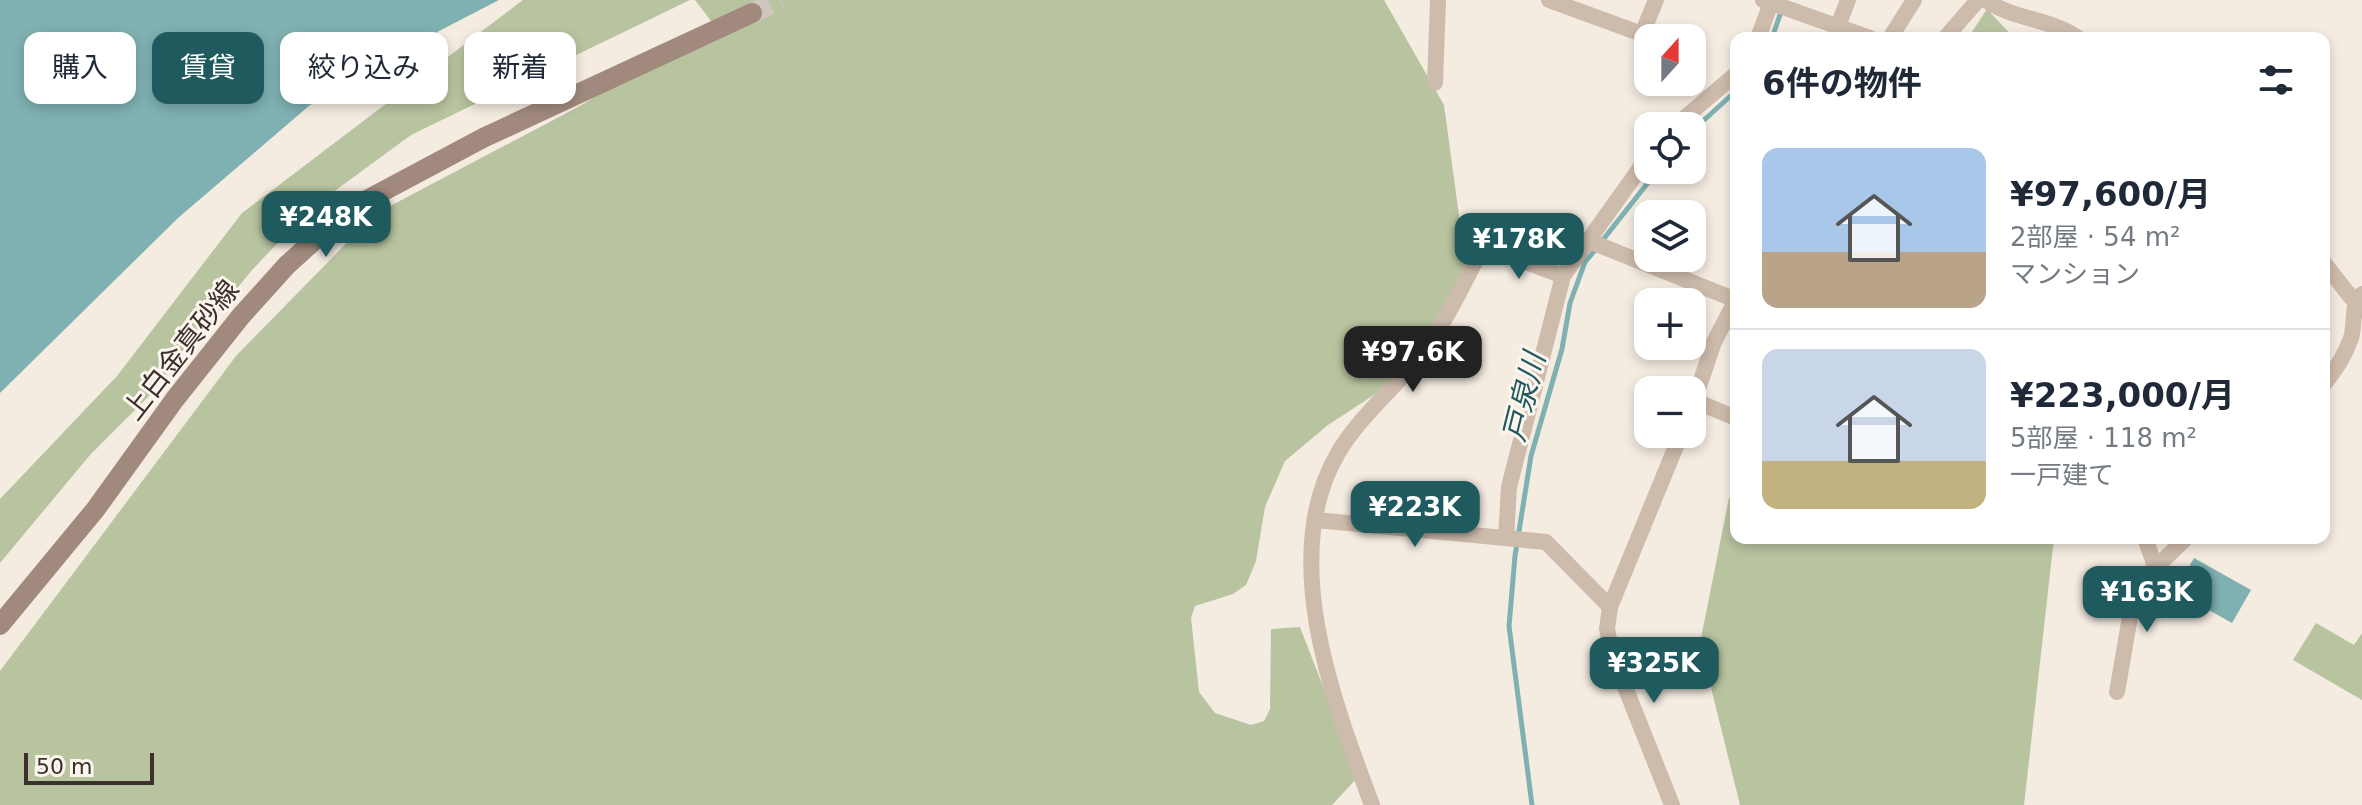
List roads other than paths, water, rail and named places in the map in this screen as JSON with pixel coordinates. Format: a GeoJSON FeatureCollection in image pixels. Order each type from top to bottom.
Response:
{"type":"FeatureCollection","features":[{"type":"Feature","properties":{"kind":"main road","name":"上白金真砂線"},"geometry":{"type":"LineString","coordinates":[[0,625],[95,510],[175,399],[241,316],[287,265],[348,210],[483,138],[752,13]]}},
{"type":"Feature","properties":{"kind":"street"},"geometry":{"type":"LineString","coordinates":[[1435,83],[1438,0]]}},
{"type":"Feature","properties":{"kind":"street"},"geometry":{"type":"LineString","coordinates":[[1549,0],[1642,34],[1656,0]]}},
{"type":"Feature","properties":{"kind":"street"},"geometry":{"type":"LineString","coordinates":[[1838,26],[1848,0]]}},
{"type":"Feature","properties":{"kind":"street"},"geometry":{"type":"LineString","coordinates":[[1894,32],[1914,0]]}},
{"type":"Feature","properties":{"kind":"street"},"geometry":{"type":"LineString","coordinates":[[1950,32],[1978,0]]}},
{"type":"Feature","properties":{"kind":"street"},"geometry":{"type":"LineString","coordinates":[[1986,0],[1998,9],[2054,24],[2068,32]]}},
{"type":"Feature","properties":{"kind":"street"},"geometry":{"type":"LineString","coordinates":[[1761,32],[1776,5],[1854,32]]}},
{"type":"Feature","properties":{"kind":"street"},"geometry":{"type":"LineString","coordinates":[[1691,112],[1730,79]]}},
{"type":"Feature","properties":{"kind":"street"},"geometry":{"type":"LineString","coordinates":[[1516,538],[1509,487],[1563,276],[1634,177]]}},
{"type":"Feature","properties":{"kind":"street"},"geometry":{"type":"LineString","coordinates":[[1589,241],[1730,298]]}},
{"type":"Feature","properties":{"kind":"street"},"geometry":{"type":"LineString","coordinates":[[1372,805],[1337,710],[1319,642],[1312,561],[1320,498],[1339,452],[1367,414],[1418,358],[1443,325],[1478,256],[1500,252],[1563,276]]}},
{"type":"Feature","properties":{"kind":"street"},"geometry":{"type":"LineString","coordinates":[[2330,270],[2360,302],[2344,357],[2330,376]]}},
{"type":"Feature","properties":{"kind":"street"},"geometry":{"type":"LineString","coordinates":[[1702,376],[1714,342],[1730,311]]}},
{"type":"Feature","properties":{"kind":"street"},"geometry":{"type":"LineString","coordinates":[[1706,408],[1730,416]]}},
{"type":"Feature","properties":{"kind":"street"},"geometry":{"type":"LineString","coordinates":[[1672,805],[1612,654],[1607,629],[1610,607],[1675,448]]}},
{"type":"Feature","properties":{"kind":"street"},"geometry":{"type":"LineString","coordinates":[[1316,520],[1546,542],[1610,607]]}},
{"type":"Feature","properties":{"kind":"street"},"geometry":{"type":"LineString","coordinates":[[2147,544],[2155,566]]}},
{"type":"Feature","properties":{"kind":"street"},"geometry":{"type":"LineString","coordinates":[[2117,692],[2135,588],[2179,544]]}},
{"type":"Feature","properties":{"kind":"water"},"geometry":{"type":"Polygon","coordinates":[[[0,0],[499,0],[438,32],[280,32],[280,104],[312,104],[178,218],[0,393],[0,0]]]}},
{"type":"Feature","properties":{"kind":"water"},"geometry":{"type":"Polygon","coordinates":[[[2194,558],[2251,590],[2232,623],[2175,591],[2194,558]]]}},
{"type":"Feature","properties":{"kind":"waterway","name":"戸泉川"},"geometry":{"type":"LineString","coordinates":[[1774,32],[1782,9]]}},
{"type":"Feature","properties":{"kind":"waterway","name":"戸泉川"},"geometry":{"type":"LineString","coordinates":[[1706,118],[1730,96]]}},
{"type":"Feature","properties":{"kind":"waterway","name":"戸泉川"},"geometry":{"type":"LineString","coordinates":[[1602,241],[1647,184]]}},
{"type":"Feature","properties":{"kind":"waterway","name":"戸泉川"},"geometry":{"type":"LineString","coordinates":[[1532,805],[1509,626],[1515,556],[1531,456],[1562,349],[1570,303],[1585,262],[1596,249]]}},
{"type":"Feature","properties":{"kind":"tunnel"},"geometry":{"type":"LineString","coordinates":[[752,13],[780,0]]}}]}
